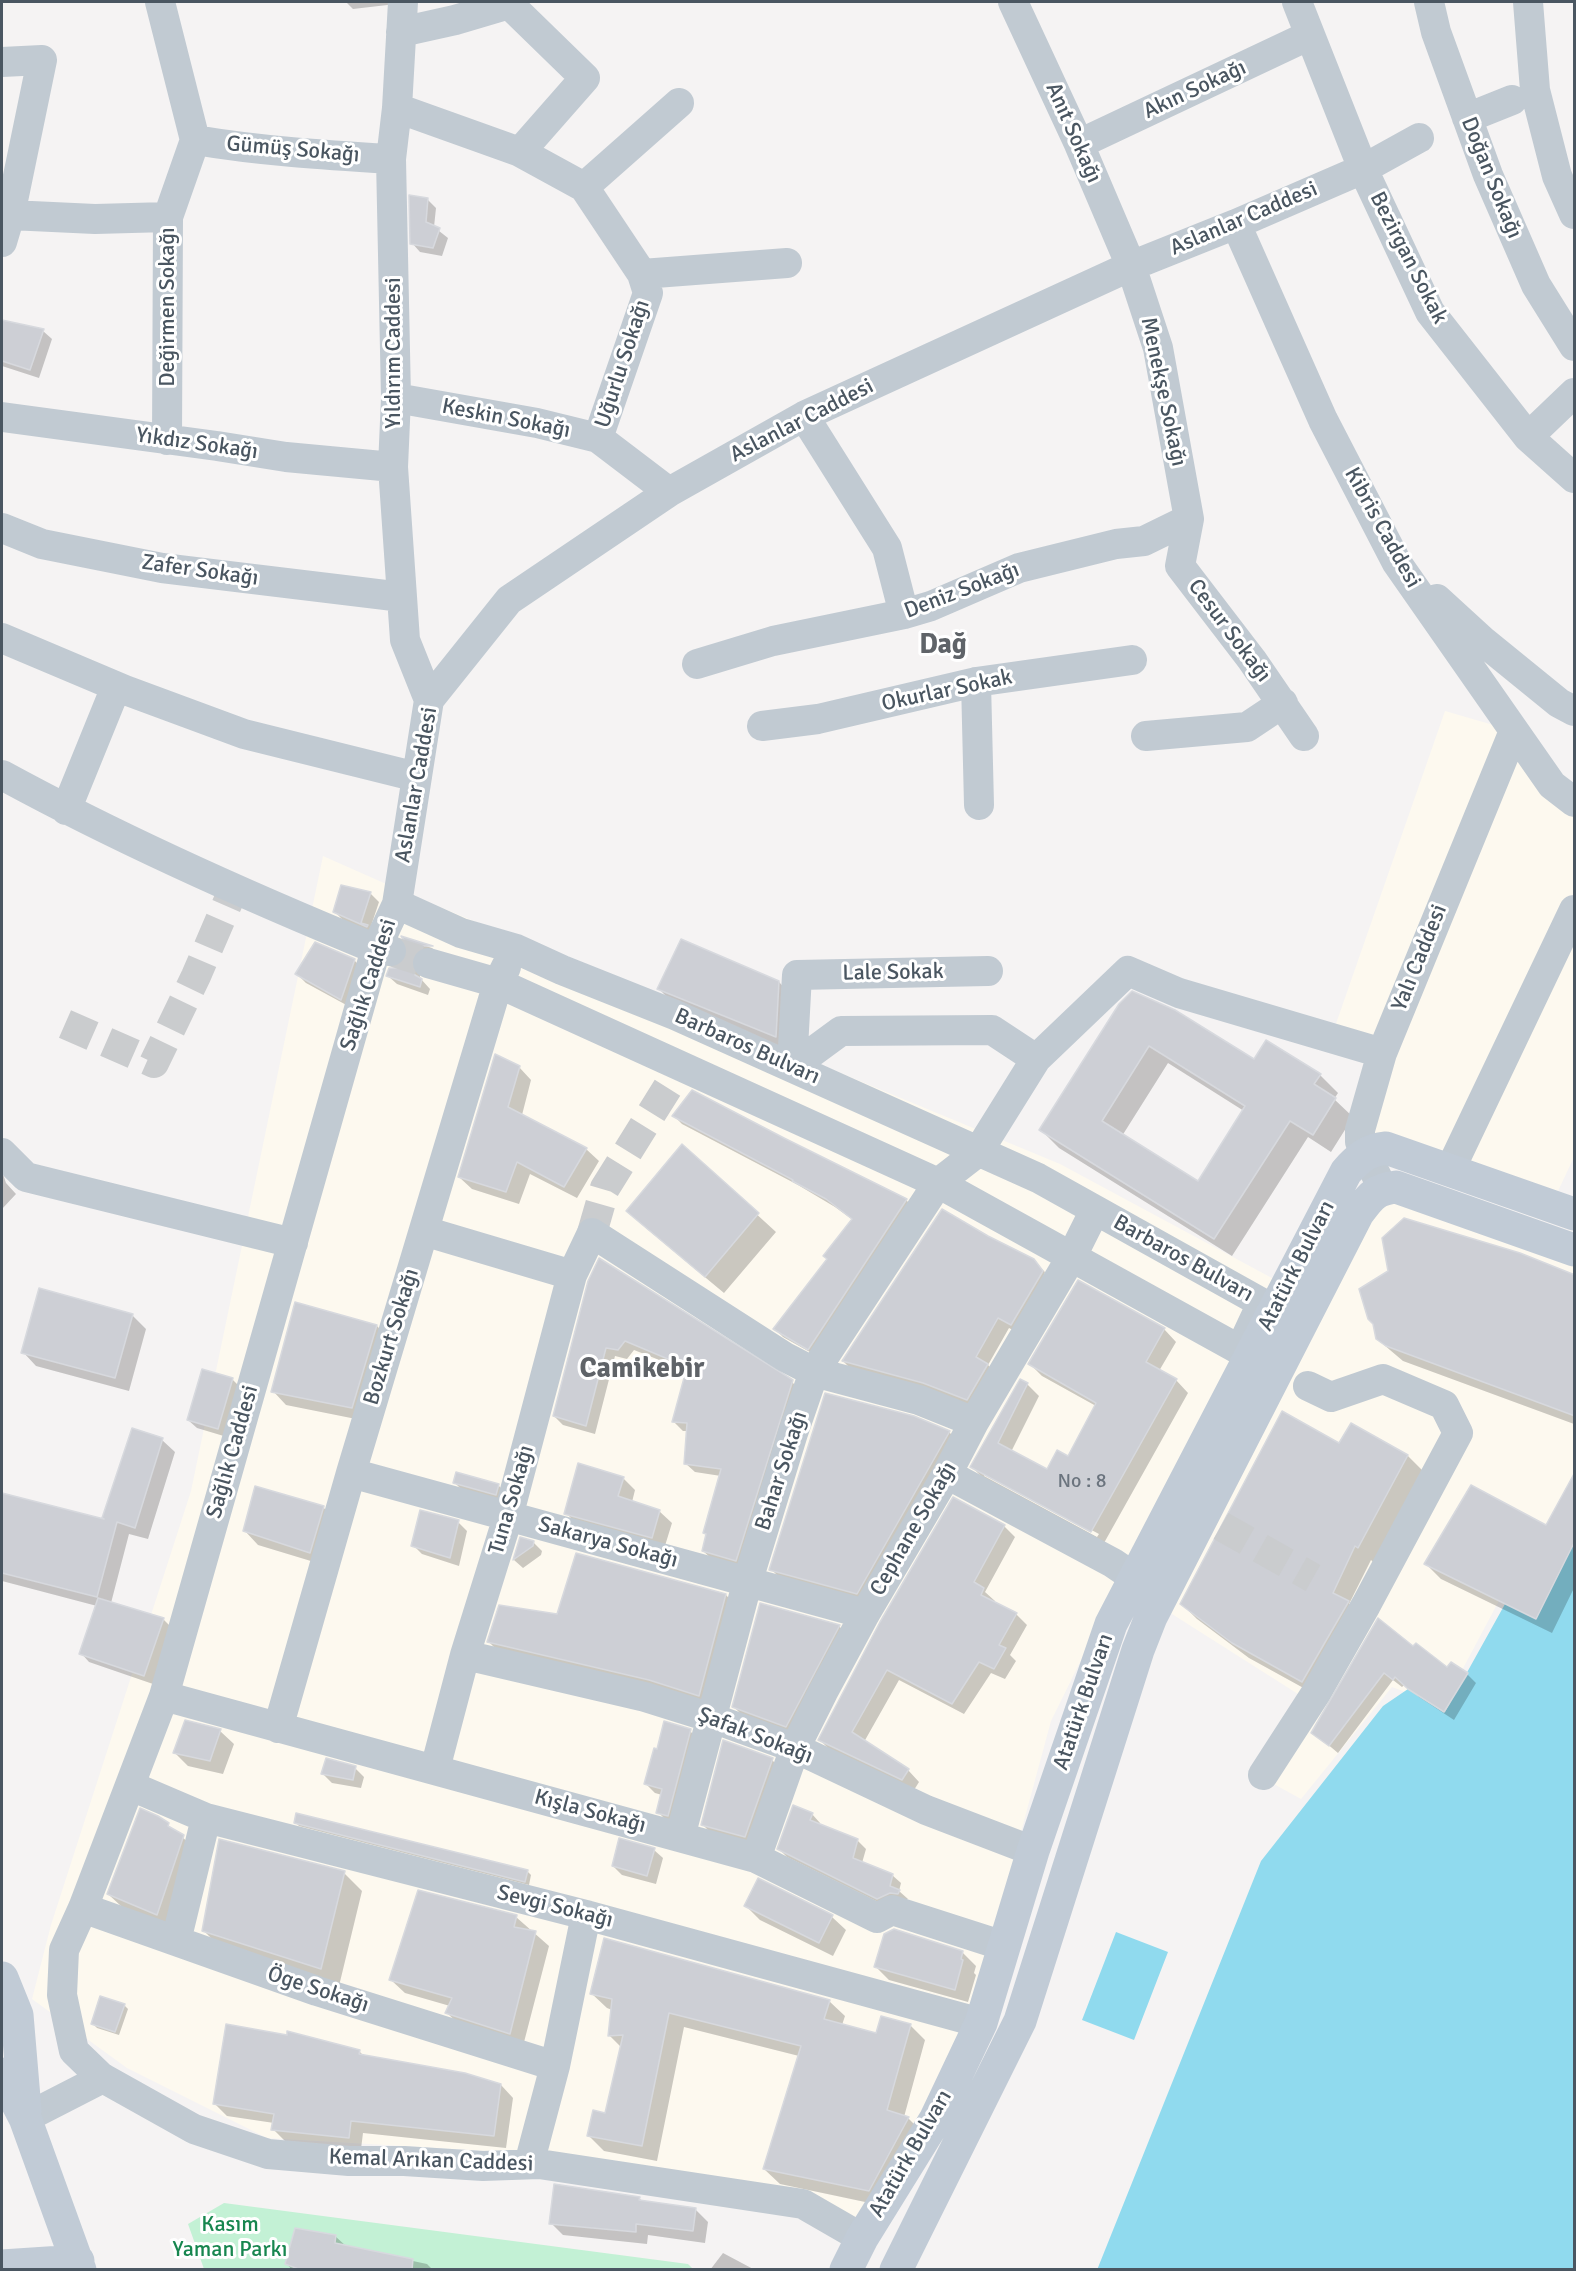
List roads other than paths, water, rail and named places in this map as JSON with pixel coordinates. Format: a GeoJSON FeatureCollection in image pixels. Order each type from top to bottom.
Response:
{"type":"FeatureCollection","features":[{"type":"Feature","properties":{"kind":"main road"},"geometry":{"type":"LineString","coordinates":[[1365,1154],[1386,1148],[1575,1214]]}},
{"type":"Feature","properties":{"kind":"main road","name":"Atatürk Bulvarı"},"geometry":{"type":"LineString","coordinates":[[846,2270],[861,2238],[935,2120],[981,2023],[1033,1851],[1111,1624],[1346,1172],[1357,1159],[1365,1154]]}},
{"type":"Feature","properties":{"kind":"main road"},"geometry":{"type":"LineString","coordinates":[[1383,1189],[1396,1187],[1575,1250]]}},
{"type":"Feature","properties":{"kind":"main road","name":"Atatürk Bulvarı"},"geometry":{"type":"LineString","coordinates":[[896,2270],[1020,2021],[1138,1650],[1151,1617],[1358,1213],[1372,1195],[1383,1189]]}},
{"type":"Feature","properties":{"kind":"main road"},"geometry":{"type":"LineString","coordinates":[[2,1978],[17,2015],[25,2118]]}},
{"type":"Feature","properties":{"kind":"main road"},"geometry":{"type":"LineString","coordinates":[[2,2074],[25,2118],[79,2265],[2,2266]]}},
{"type":"Feature","properties":{"kind":"main road"},"geometry":{"type":"LineString","coordinates":[[861,2238],[878,2243],[887,2255],[891,2270]]}},
{"type":"Feature","properties":{"kind":"street"},"geometry":{"type":"LineString","coordinates":[[160,2],[195,140]]}},
{"type":"Feature","properties":{"kind":"street","name":"Yıldırım Caddesi"},"geometry":{"type":"LineString","coordinates":[[404,2],[391,159],[396,398],[393,467],[405,640],[429,700]]}},
{"type":"Feature","properties":{"kind":"street","name":"Anıt Sokağı"},"geometry":{"type":"LineString","coordinates":[[1013,2],[1079,144],[1131,266]]}},
{"type":"Feature","properties":{"kind":"street","name":"Bezirgan Sokak"},"geometry":{"type":"LineString","coordinates":[[1297,2],[1363,169],[1431,312],[1528,436],[1575,478]]}},
{"type":"Feature","properties":{"kind":"street","name":"Doğan Sokağı"},"geometry":{"type":"LineString","coordinates":[[1429,2],[1436,32],[1488,175],[1536,285],[1575,346]]}},
{"type":"Feature","properties":{"kind":"street"},"geometry":{"type":"LineString","coordinates":[[1528,2],[1535,90],[1557,176],[1575,214]]}},
{"type":"Feature","properties":{"kind":"street"},"geometry":{"type":"LineString","coordinates":[[401,32],[509,4],[585,78],[520,152]]}},
{"type":"Feature","properties":{"kind":"street","name":"Akın Sokağı"},"geometry":{"type":"LineString","coordinates":[[1079,144],[1310,35]]}},
{"type":"Feature","properties":{"kind":"street"},"geometry":{"type":"LineString","coordinates":[[2,62],[42,60],[6,228],[95,219],[168,217]]}},
{"type":"Feature","properties":{"kind":"street"},"geometry":{"type":"LineString","coordinates":[[1467,118],[1512,100]]}},
{"type":"Feature","properties":{"kind":"street"},"geometry":{"type":"LineString","coordinates":[[584,187],[680,103]]}},
{"type":"Feature","properties":{"kind":"street","name":"Uğurlu Sokağı"},"geometry":{"type":"LineString","coordinates":[[397,108],[520,152],[584,187],[642,274],[648,293],[598,438]]}},
{"type":"Feature","properties":{"kind":"street","name":"Aslanlar Caddesi"},"geometry":{"type":"LineString","coordinates":[[397,904],[429,700],[509,600],[669,492],[804,416],[1131,266],[1363,169],[1419,138]]}},
{"type":"Feature","properties":{"kind":"street","name":"Gümüş Sokağı"},"geometry":{"type":"LineString","coordinates":[[195,140],[253,150],[391,159]]}},
{"type":"Feature","properties":{"kind":"street","name":"Değirmen Sokağı"},"geometry":{"type":"LineString","coordinates":[[167,440],[168,217],[195,140]]}},
{"type":"Feature","properties":{"kind":"street","name":"Kibris Caddesi"},"geometry":{"type":"LineString","coordinates":[[1236,224],[1323,420],[1397,563],[1552,784],[1575,802]]}},
{"type":"Feature","properties":{"kind":"street"},"geometry":{"type":"LineString","coordinates":[[642,274],[787,263]]}},
{"type":"Feature","properties":{"kind":"street","name":"Menekşe Sokağı"},"geometry":{"type":"LineString","coordinates":[[1131,266],[1158,348],[1189,519]]}},
{"type":"Feature","properties":{"kind":"street"},"geometry":{"type":"LineString","coordinates":[[1528,436],[1575,393]]}},
{"type":"Feature","properties":{"kind":"street","name":"Keskin Sokağı"},"geometry":{"type":"LineString","coordinates":[[396,398],[537,423],[598,438],[669,492]]}},
{"type":"Feature","properties":{"kind":"street"},"geometry":{"type":"LineString","coordinates":[[804,416],[887,548],[904,614]]}},
{"type":"Feature","properties":{"kind":"street","name":"Yıkdız Sokağı"},"geometry":{"type":"LineString","coordinates":[[2,417],[286,457],[393,467]]}},
{"type":"Feature","properties":{"kind":"street","name":"Deniz Sokağı"},"geometry":{"type":"LineString","coordinates":[[698,664],[773,641],[904,614],[931,606],[1019,568],[1116,544],[1144,541],[1189,519]]}},
{"type":"Feature","properties":{"kind":"street","name":"Cesur Sokağı"},"geometry":{"type":"LineString","coordinates":[[1189,519],[1180,566],[1283,703],[1305,736]]}},
{"type":"Feature","properties":{"kind":"street","name":"Zafer Sokağı"},"geometry":{"type":"LineString","coordinates":[[2,528],[42,544],[162,568],[402,597]]}},
{"type":"Feature","properties":{"kind":"street"},"geometry":{"type":"LineString","coordinates":[[1397,563],[1484,642],[1558,703],[1575,711]]}},
{"type":"Feature","properties":{"kind":"street"},"geometry":{"type":"LineString","coordinates":[[2,638],[116,687],[244,734],[417,777]]}},
{"type":"Feature","properties":{"kind":"street","name":"Okurlar Sokak"},"geometry":{"type":"LineString","coordinates":[[762,726],[818,719],[976,682],[1132,660]]}},
{"type":"Feature","properties":{"kind":"street"},"geometry":{"type":"LineString","coordinates":[[976,682],[980,805]]}},
{"type":"Feature","properties":{"kind":"street"},"geometry":{"type":"LineString","coordinates":[[66,810],[116,687]]}},
{"type":"Feature","properties":{"kind":"street"},"geometry":{"type":"LineString","coordinates":[[1146,736],[1247,727],[1283,703]]}},
{"type":"Feature","properties":{"kind":"street","name":"Yalı Caddesi"},"geometry":{"type":"LineString","coordinates":[[1383,1189],[1360,1142],[1360,1130],[1382,1053],[1514,730]]}},
{"type":"Feature","properties":{"kind":"street"},"geometry":{"type":"LineString","coordinates":[[2,775],[66,810],[271,906],[383,950]]}},
{"type":"Feature","properties":{"kind":"street","name":"Barbaros Bulvarı"},"geometry":{"type":"LineString","coordinates":[[397,904],[461,933],[516,949],[792,1066],[1038,1178],[1262,1303],[1240,1350],[938,1183],[498,983],[428,963]]}},
{"type":"Feature","properties":{"kind":"street","name":"Sağlık Caddesi"},"geometry":{"type":"LineString","coordinates":[[62,1995],[64,1950],[83,1908],[164,1696],[292,1243],[397,904]]}},
{"type":"Feature","properties":{"kind":"street"},"geometry":{"type":"LineString","coordinates":[[1450,1170],[1565,956],[1575,910]]}},
{"type":"Feature","properties":{"kind":"street","name":"Bozkurt Sokağı"},"geometry":{"type":"LineString","coordinates":[[278,1728],[351,1473],[498,983],[516,949]]}},
{"type":"Feature","properties":{"kind":"street","name":"Lale Sokak"},"geometry":{"type":"LineString","coordinates":[[792,1066],[797,975],[988,971]]}},
{"type":"Feature","properties":{"kind":"street"},"geometry":{"type":"LineString","coordinates":[[978,1152],[1036,1059],[1128,971],[1179,993],[1382,1053]]}},
{"type":"Feature","properties":{"kind":"street"},"geometry":{"type":"LineString","coordinates":[[792,1066],[841,1031],[992,1030],[1036,1059]]}},
{"type":"Feature","properties":{"kind":"street","name":"Bahar Sokağı"},"geometry":{"type":"LineString","coordinates":[[680,1837],[748,1580],[814,1372],[938,1183],[978,1152]]}},
{"type":"Feature","properties":{"kind":"street"},"geometry":{"type":"LineString","coordinates":[[2,1153],[26,1178],[292,1243]]}},
{"type":"Feature","properties":{"kind":"street","name":"Cephane Sokağı"},"geometry":{"type":"LineString","coordinates":[[756,1858],[795,1748],[865,1614],[1072,1256],[1095,1210]]}},
{"type":"Feature","properties":{"kind":"street"},"geometry":{"type":"LineString","coordinates":[[424,1231],[572,1275]]}},
{"type":"Feature","properties":{"kind":"street","name":"Tuna Sokağı"},"geometry":{"type":"LineString","coordinates":[[435,1769],[465,1656],[508,1517],[572,1275],[592,1233],[785,1357],[814,1372]]}},
{"type":"Feature","properties":{"kind":"street"},"geometry":{"type":"LineString","coordinates":[[814,1372],[919,1400],[974,1422]]}},
{"type":"Feature","properties":{"kind":"street"},"geometry":{"type":"LineString","coordinates":[[1263,1775],[1316,1693],[1458,1433],[1444,1405],[1383,1379],[1331,1397],[1308,1386]]}},
{"type":"Feature","properties":{"kind":"street","name":"Sakarya Sokağı"},"geometry":{"type":"LineString","coordinates":[[351,1473],[748,1580],[865,1614]]}},
{"type":"Feature","properties":{"kind":"street"},"geometry":{"type":"LineString","coordinates":[[947,1474],[1113,1563],[1135,1578]]}},
{"type":"Feature","properties":{"kind":"street","name":"Şafak Sokağı"},"geometry":{"type":"LineString","coordinates":[[465,1656],[645,1697],[712,1718],[795,1748],[926,1810],[1033,1851]]}},
{"type":"Feature","properties":{"kind":"street","name":"Kışla Sokağı"},"geometry":{"type":"LineString","coordinates":[[164,1696],[756,1858],[877,1918],[892,1910],[1004,1946]]}},
{"type":"Feature","properties":{"kind":"street","name":"Sevgi Sokağı"},"geometry":{"type":"LineString","coordinates":[[131,1786],[206,1818],[586,1915],[981,2023]]}},
{"type":"Feature","properties":{"kind":"street"},"geometry":{"type":"LineString","coordinates":[[176,1941],[206,1818]]}},
{"type":"Feature","properties":{"kind":"street","name":"Öge Sokağı"},"geometry":{"type":"LineString","coordinates":[[83,1908],[317,1990],[555,2066]]}},
{"type":"Feature","properties":{"kind":"street"},"geometry":{"type":"LineString","coordinates":[[529,2164],[555,2066],[586,1915]]}},
{"type":"Feature","properties":{"kind":"street","name":"Kemal Arıkan Caddesi"},"geometry":{"type":"LineString","coordinates":[[62,1995],[74,2051],[103,2078],[194,2129],[268,2154],[349,2161],[551,2166],[803,2204],[861,2238]]}},
{"type":"Feature","properties":{"kind":"street"},"geometry":{"type":"LineString","coordinates":[[25,2118],[103,2078]]}},
{"type":"Feature","properties":{"kind":"water"},"geometry":{"type":"Polygon","coordinates":[[[1574,1541],[1574,2269],[1097,2270],[1261,1861],[1383,1706],[1408,1689],[1445,1712],[1505,1604],[1574,1541]]]}},
{"type":"Feature","properties":{"kind":"water"},"geometry":{"type":"Polygon","coordinates":[[[1116,1932],[1168,1952],[1134,2040],[1082,2020],[1116,1932]]]}},
{"type":"Feature","properties":{"kind":"tunnel"},"geometry":{"type":"LineString","coordinates":[[65,1024],[154,1063],[196,976],[234,888]]}},
{"type":"Feature","properties":{"kind":"tunnel"},"geometry":{"type":"LineString","coordinates":[[391,951],[428,963]]}},
{"type":"Feature","properties":{"kind":"tunnel"},"geometry":{"type":"LineString","coordinates":[[592,1233],[605,1188],[681,1066]]}},
{"type":"Feature","properties":{"kind":"tunnel"},"geometry":{"type":"LineString","coordinates":[[1221,1526],[1313,1578]]}},
{"type":"Feature","properties":{"kind":"district","name":"Dağ"},"geometry":{"type":"Point","coordinates":[943,646]}},
{"type":"Feature","properties":{"kind":"district","name":"Camikebir"},"geometry":{"type":"Point","coordinates":[642,1370]}},
{"type":"Feature","properties":{"kind":"park label","name":"Kasım Yaman Parkı"},"geometry":{"type":"Point","coordinates":[230,2238]}}]}
